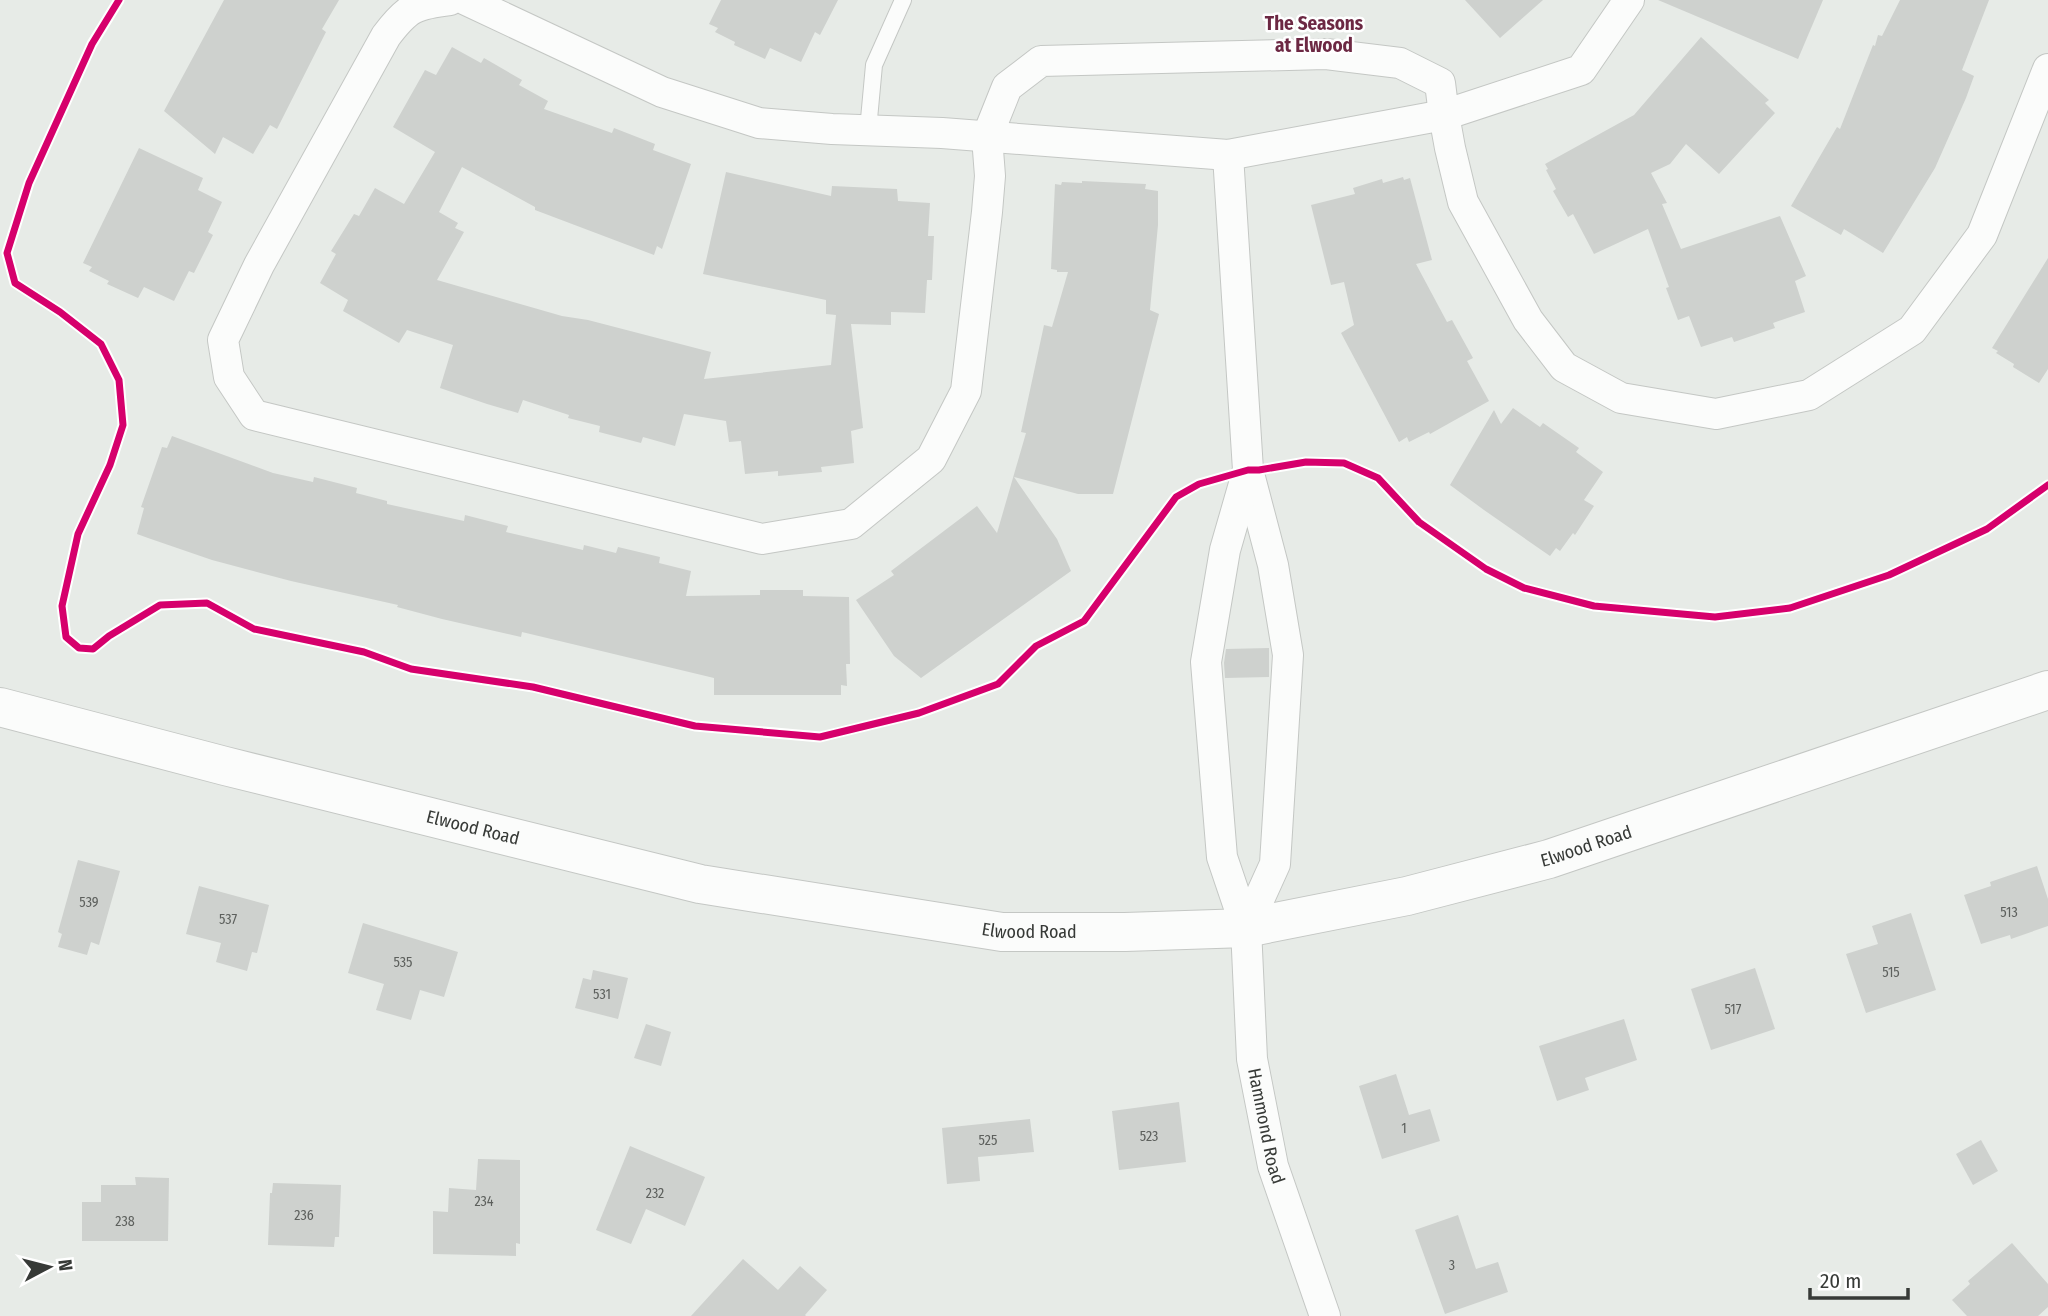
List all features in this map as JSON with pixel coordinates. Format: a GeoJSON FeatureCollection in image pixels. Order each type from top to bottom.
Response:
{"type":"FeatureCollection","features":[{"type":"Feature","properties":{"kind":"main road","name":"Elwood Road"},"geometry":{"type":"LineString","coordinates":[[0,707],[700,884],[1002,932],[1125,932],[1246,928],[1407,897],[1549,859],[2048,690]]}},
{"type":"Feature","properties":{"kind":"street"},"geometry":{"type":"LineString","coordinates":[[450,0],[423,3],[402,15],[386,36],[259,265],[223,340],[229,377],[254,415],[762,539],[851,523],[931,459],[966,391],[990,176],[987,137],[1007,88],[1041,61],[1326,54],[1401,62],[1440,83],[1450,148],[1463,202],[1528,320],[1564,367],[1621,398],[1716,414],[1809,395],[1912,330],[1982,235],[2048,69]]}},
{"type":"Feature","properties":{"kind":"street"},"geometry":{"type":"LineString","coordinates":[[466,0],[674,96],[759,123],[1228,155],[1444,115],[1581,70],[1629,0]]}},
{"type":"Feature","properties":{"kind":"street"},"geometry":{"type":"LineString","coordinates":[[1228,155],[1248,470],[1273,565],[1288,655],[1275,864],[1246,928]]}},
{"type":"Feature","properties":{"kind":"street"},"geometry":{"type":"LineString","coordinates":[[1246,928],[1222,857],[1206,662],[1225,550],[1248,470]]}},
{"type":"Feature","properties":{"kind":"street","name":"Hammond Road"},"geometry":{"type":"LineString","coordinates":[[1246,928],[1252,1059],[1273,1166],[1325,1316]]}},
{"type":"Feature","properties":{"kind":"lane"},"geometry":{"type":"LineString","coordinates":[[868,130],[874,65],[903,0]]}},
{"type":"Feature","properties":{"kind":"building"},"geometry":{"type":"Polygon","coordinates":[[[224,0],[339,0],[322,29],[326,32],[277,129],[270,125],[253,154],[223,137],[215,154],[164,111],[224,0]]]}},
{"type":"Feature","properties":{"kind":"building"},"geometry":{"type":"Polygon","coordinates":[[[721,0],[838,0],[820,35],[815,32],[801,62],[770,48],[765,59],[734,45],[735,42],[715,32],[718,28],[709,24],[721,0]]]}},
{"type":"Feature","properties":{"kind":"building"},"geometry":{"type":"Polygon","coordinates":[[[1465,0],[1543,0],[1500,38],[1465,0]]]}},
{"type":"Feature","properties":{"kind":"building"},"geometry":{"type":"Polygon","coordinates":[[[1658,0],[1823,0],[1798,59],[1658,0]]]}},
{"type":"Feature","properties":{"kind":"building"},"geometry":{"type":"Polygon","coordinates":[[[1900,0],[1989,0],[1962,70],[1974,76],[1966,98],[1935,168],[1883,253],[1844,229],[1841,235],[1791,206],[1837,127],[1840,129],[1873,45],[1875,46],[1878,35],[1882,36],[1900,0]]]}},
{"type":"Feature","properties":{"kind":"building"},"geometry":{"type":"Polygon","coordinates":[[[1701,37],[1769,100],[1765,103],[1775,113],[1719,174],[1686,144],[1670,164],[1651,173],[1667,203],[1662,204],[1681,249],[1780,216],[1806,276],[1795,281],[1805,312],[1773,323],[1775,328],[1734,342],[1732,337],[1701,347],[1689,316],[1678,320],[1648,229],[1594,254],[1573,214],[1568,217],[1553,191],[1556,189],[1545,164],[1634,115],[1701,37]]]}},
{"type":"Feature","properties":{"kind":"building"},"geometry":{"type":"Polygon","coordinates":[[[452,47],[481,63],[484,58],[522,80],[519,85],[548,101],[544,109],[612,133],[614,128],[655,144],[653,150],[691,164],[662,249],[657,246],[654,255],[535,210],[535,207],[462,167],[439,212],[458,223],[455,228],[464,232],[437,280],[562,316],[588,320],[711,352],[704,379],[831,365],[836,315],[826,314],[826,300],[703,274],[726,172],[831,196],[832,186],[897,189],[898,201],[930,203],[928,236],[934,236],[932,280],[927,280],[925,313],[891,312],[891,325],[851,324],[863,428],[851,431],[854,463],[821,467],[822,472],[778,476],[778,471],[745,474],[741,441],[729,442],[726,421],[684,414],[675,446],[643,437],[641,443],[599,432],[600,426],[568,418],[569,415],[523,400],[518,413],[487,404],[440,388],[453,345],[407,330],[399,343],[343,311],[348,300],[320,283],[336,254],[331,251],[354,214],[359,216],[375,188],[404,204],[435,152],[393,127],[425,70],[436,75],[452,47]]]}},
{"type":"Feature","properties":{"kind":"building"},"geometry":{"type":"Polygon","coordinates":[[[139,148],[203,178],[198,190],[222,202],[208,232],[213,235],[194,273],[189,271],[174,301],[144,287],[138,298],[107,284],[109,281],[89,271],[92,267],[83,263],[139,148]]]}},
{"type":"Feature","properties":{"kind":"building"},"geometry":{"type":"Polygon","coordinates":[[[1403,177],[1404,180],[1410,178],[1432,260],[1416,264],[1447,322],[1452,320],[1473,358],[1467,361],[1489,401],[1430,434],[1429,432],[1409,442],[1407,437],[1399,442],[1341,333],[1354,325],[1344,282],[1331,285],[1311,205],[1355,194],[1353,188],[1382,179],[1383,183],[1403,177]]]}},
{"type":"Feature","properties":{"kind":"building"},"geometry":{"type":"Polygon","coordinates":[[[1082,181],[1146,184],[1145,189],[1158,191],[1158,225],[1150,310],[1159,314],[1113,494],[1078,494],[1014,477],[1057,539],[1071,571],[921,678],[894,656],[856,600],[894,575],[891,571],[977,506],[997,533],[1026,433],[1021,432],[1044,325],[1052,327],[1068,272],[1051,269],[1055,184],[1082,181]]]}},
{"type":"Feature","properties":{"kind":"building"},"geometry":{"type":"Polygon","coordinates":[[[2048,258],[2048,369],[2039,383],[2013,367],[2014,364],[1992,348],[2048,258]]]}},
{"type":"Feature","properties":{"kind":"building"},"geometry":{"type":"Polygon","coordinates":[[[1513,408],[1540,427],[1543,423],[1579,448],[1576,452],[1603,472],[1584,500],[1594,506],[1575,535],[1573,533],[1560,551],[1556,548],[1550,556],[1450,485],[1494,410],[1501,424],[1513,408]]]}},
{"type":"Feature","properties":{"kind":"building"},"geometry":{"type":"Polygon","coordinates":[[[172,436],[273,473],[313,482],[314,477],[357,488],[356,493],[387,501],[387,504],[464,521],[465,515],[508,526],[506,532],[583,550],[584,545],[616,553],[618,547],[660,557],[659,563],[691,571],[686,596],[760,595],[760,590],[803,590],[803,596],[849,597],[850,664],[846,664],[847,686],[841,685],[841,695],[714,695],[714,678],[522,632],[521,637],[442,619],[397,607],[398,605],[212,560],[137,534],[144,508],[141,507],[162,447],[167,448],[172,436]]]}},
{"type":"Feature","properties":{"kind":"building"},"geometry":{"type":"Polygon","coordinates":[[[1269,648],[1269,677],[1225,678],[1226,649],[1269,648]]]}},
{"type":"Feature","properties":{"kind":"building"},"geometry":{"type":"Polygon","coordinates":[[[78,860],[120,871],[99,945],[91,942],[87,955],[58,947],[62,934],[58,932],[78,860]]]}},
{"type":"Feature","properties":{"kind":"building"},"geometry":{"type":"Polygon","coordinates":[[[2037,866],[2048,899],[2048,926],[2011,939],[2010,935],[1981,944],[1964,895],[1991,886],[1990,882],[2037,866]]]}},
{"type":"Feature","properties":{"kind":"building"},"geometry":{"type":"Polygon","coordinates":[[[199,886],[269,905],[257,953],[252,952],[247,971],[216,962],[221,943],[186,934],[199,886]]]}},
{"type":"Feature","properties":{"kind":"building"},"geometry":{"type":"Polygon","coordinates":[[[1911,913],[1936,990],[1866,1013],[1846,954],[1878,944],[1872,926],[1911,913]]]}},
{"type":"Feature","properties":{"kind":"building"},"geometry":{"type":"Polygon","coordinates":[[[363,923],[458,952],[444,997],[420,990],[411,1020],[376,1010],[384,984],[348,973],[363,923]]]}},
{"type":"Feature","properties":{"kind":"building"},"geometry":{"type":"Polygon","coordinates":[[[1755,968],[1775,1029],[1711,1050],[1691,989],[1755,968]]]}},
{"type":"Feature","properties":{"kind":"building"},"geometry":{"type":"Polygon","coordinates":[[[593,970],[628,978],[618,1019],[575,1008],[583,978],[591,980],[593,970]]]}},
{"type":"Feature","properties":{"kind":"building"},"geometry":{"type":"Polygon","coordinates":[[[1624,1019],[1637,1060],[1585,1078],[1589,1090],[1557,1101],[1539,1046],[1624,1019]]]}},
{"type":"Feature","properties":{"kind":"building"},"geometry":{"type":"Polygon","coordinates":[[[646,1024],[671,1032],[661,1066],[634,1058],[646,1024]]]}},
{"type":"Feature","properties":{"kind":"building"},"geometry":{"type":"Polygon","coordinates":[[[1396,1074],[1409,1115],[1430,1109],[1440,1141],[1382,1159],[1359,1086],[1396,1074]]]}},
{"type":"Feature","properties":{"kind":"building"},"geometry":{"type":"Polygon","coordinates":[[[1179,1102],[1186,1162],[1119,1170],[1112,1111],[1179,1102]]]}},
{"type":"Feature","properties":{"kind":"building"},"geometry":{"type":"Polygon","coordinates":[[[1030,1119],[1034,1152],[978,1157],[980,1181],[947,1184],[942,1128],[1030,1119]]]}},
{"type":"Feature","properties":{"kind":"building"},"geometry":{"type":"Polygon","coordinates":[[[1981,1140],[1998,1171],[1973,1185],[1956,1154],[1981,1140]]]}},
{"type":"Feature","properties":{"kind":"building"},"geometry":{"type":"Polygon","coordinates":[[[630,1146],[705,1177],[685,1226],[646,1209],[631,1244],[596,1230],[630,1146]]]}},
{"type":"Feature","properties":{"kind":"building"},"geometry":{"type":"Polygon","coordinates":[[[478,1159],[520,1160],[520,1244],[516,1243],[516,1256],[433,1254],[433,1211],[448,1212],[449,1188],[476,1190],[478,1159]]]}},
{"type":"Feature","properties":{"kind":"building"},"geometry":{"type":"Polygon","coordinates":[[[135,1177],[169,1178],[168,1241],[82,1241],[82,1202],[101,1202],[101,1185],[136,1185],[135,1177]]]}},
{"type":"Feature","properties":{"kind":"building"},"geometry":{"type":"Polygon","coordinates":[[[273,1183],[341,1185],[339,1237],[335,1237],[334,1247],[268,1245],[270,1193],[273,1183]]]}},
{"type":"Feature","properties":{"kind":"building"},"geometry":{"type":"Polygon","coordinates":[[[1458,1215],[1476,1269],[1498,1262],[1508,1292],[1445,1314],[1415,1230],[1458,1215]]]}},
{"type":"Feature","properties":{"kind":"building"},"geometry":{"type":"Polygon","coordinates":[[[2012,1243],[2048,1284],[2048,1307],[2038,1316],[1967,1316],[1952,1300],[1970,1284],[1968,1281],[2012,1243]]]}},
{"type":"Feature","properties":{"kind":"building"},"geometry":{"type":"Polygon","coordinates":[[[743,1259],[778,1290],[800,1266],[827,1290],[806,1316],[691,1316],[743,1259]]]}},
{"type":"Feature","properties":{"kind":"cycle path"},"geometry":{"type":"LineString","coordinates":[[119,0],[92,44],[29,183],[7,253],[15,283],[60,312],[101,344],[119,380],[123,425],[110,465],[78,534],[62,606],[66,637],[79,648],[93,649],[160,605],[207,603],[254,629],[364,652],[411,669],[533,687],[695,726],[820,737],[919,713],[998,684],[1036,646],[1084,621],[1176,497],[1199,484],[1248,470],[1306,462],[1344,463],[1378,478],[1419,522],[1486,569],[1524,588],[1594,606],[1715,617],[1790,608],[1889,575],[1987,529],[2048,485]]}},
{"type":"Feature","properties":{"kind":"district","name":"The Seasons at Elwood"},"geometry":{"type":"Point","coordinates":[1314,34]}}]}
